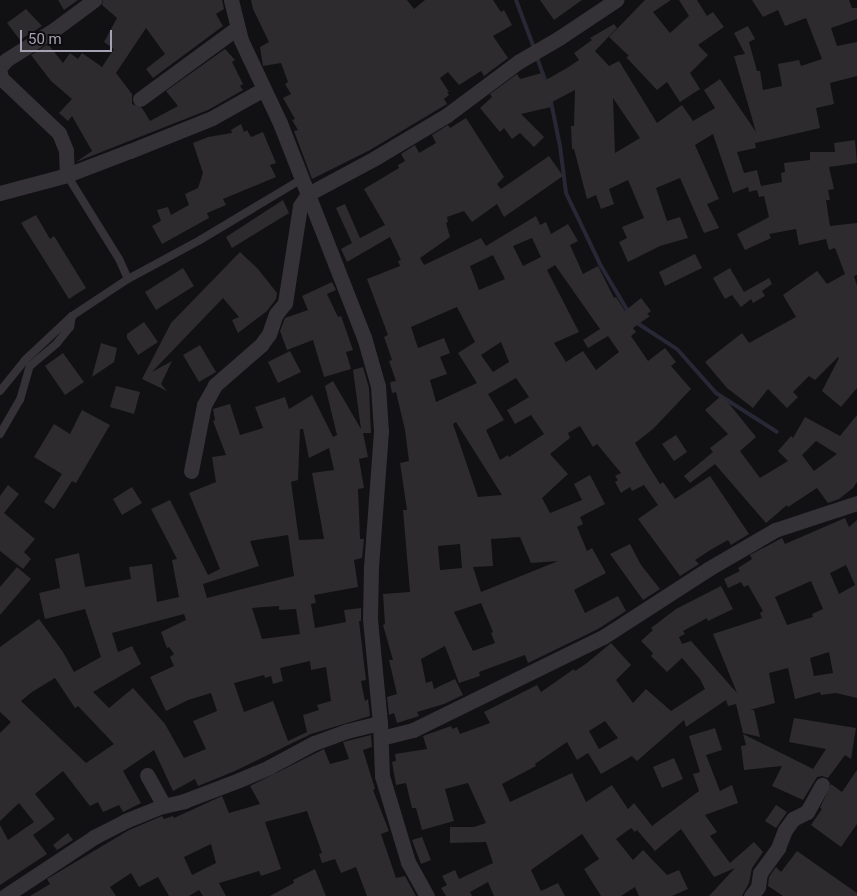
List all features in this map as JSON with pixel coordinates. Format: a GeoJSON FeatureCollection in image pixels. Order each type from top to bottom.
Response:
{"type":"FeatureCollection","features":[{"type":"Feature","properties":{"kind":"street"},"geometry":{"type":"LineString","coordinates":[[0,68],[6,60],[55,29],[94,0]]}},
{"type":"Feature","properties":{"kind":"street"},"geometry":{"type":"LineString","coordinates":[[231,0],[237,28],[262,90],[280,123],[308,194],[364,337],[378,386],[381,431],[371,567],[370,619],[381,730],[382,776],[408,862],[427,896]]}},
{"type":"Feature","properties":{"kind":"street"},"geometry":{"type":"LineString","coordinates":[[191,471],[204,405],[215,385],[260,345],[269,334],[276,314],[285,303],[300,206],[308,194],[375,158],[447,115],[518,62],[559,38],[616,0]]}},
{"type":"Feature","properties":{"kind":"street"},"geometry":{"type":"LineString","coordinates":[[140,99],[237,28]]}},
{"type":"Feature","properties":{"kind":"street"},"geometry":{"type":"LineString","coordinates":[[0,73],[1,78],[59,133],[66,150],[67,175]]}},
{"type":"Feature","properties":{"kind":"street"},"geometry":{"type":"LineString","coordinates":[[0,193],[67,175],[212,118],[262,90]]}},
{"type":"Feature","properties":{"kind":"street"},"geometry":{"type":"LineString","coordinates":[[5,896],[94,837],[125,821],[239,780],[269,767],[314,743],[354,728],[413,730],[603,637],[708,569],[775,530],[857,503]]}},
{"type":"Feature","properties":{"kind":"street"},"geometry":{"type":"LineString","coordinates":[[147,775],[164,806]]}},
{"type":"Feature","properties":{"kind":"street"},"geometry":{"type":"LineString","coordinates":[[751,896],[758,887],[760,873],[778,848],[785,830],[793,819],[807,812],[822,785]]}},
{"type":"Feature","properties":{"kind":"lane"},"geometry":{"type":"LineString","coordinates":[[67,175],[119,259],[128,279]]}},
{"type":"Feature","properties":{"kind":"lane"},"geometry":{"type":"LineString","coordinates":[[0,391],[24,360],[72,316],[128,279],[200,240],[302,179]]}},
{"type":"Feature","properties":{"kind":"lane"},"geometry":{"type":"LineString","coordinates":[[0,434],[20,400],[24,390],[26,374],[30,366],[57,343],[70,327],[72,316]]}},
{"type":"Feature","properties":{"kind":"building"},"geometry":{"type":"Polygon","coordinates":[[[58,0],[78,0],[64,10],[58,0]]]}},
{"type":"Feature","properties":{"kind":"building"},"geometry":{"type":"Polygon","coordinates":[[[103,0],[222,0],[224,9],[216,14],[223,26],[153,78],[146,69],[165,54],[146,28],[116,73],[132,94],[132,104],[142,108],[150,121],[178,106],[166,91],[225,49],[235,60],[232,62],[243,84],[240,86],[243,90],[208,110],[76,162],[92,151],[72,116],[68,121],[59,113],[72,99],[51,81],[31,55],[48,44],[63,63],[70,53],[78,59],[82,53],[102,67],[114,49],[104,42],[117,18],[102,5],[103,0]]]}},
{"type":"Feature","properties":{"kind":"building"},"geometry":{"type":"Polygon","coordinates":[[[251,0],[407,0],[414,9],[425,0],[493,0],[501,12],[504,10],[512,25],[493,36],[508,58],[484,76],[481,71],[459,85],[448,72],[440,78],[449,92],[447,92],[449,95],[444,99],[447,104],[370,150],[312,179],[294,131],[298,130],[292,120],[295,119],[283,98],[291,94],[285,84],[288,82],[281,63],[263,66],[260,47],[269,42],[253,9],[251,0]]]}},
{"type":"Feature","properties":{"kind":"building"},"geometry":{"type":"Polygon","coordinates":[[[540,0],[582,0],[554,20],[540,0]]]}},
{"type":"Feature","properties":{"kind":"building"},"geometry":{"type":"Polygon","coordinates":[[[645,0],[671,0],[653,12],[670,33],[689,16],[679,0],[697,0],[707,16],[713,12],[724,27],[698,45],[708,55],[690,73],[700,89],[680,102],[667,82],[657,90],[626,57],[629,56],[609,37],[645,0]]]}},
{"type":"Feature","properties":{"kind":"building"},"geometry":{"type":"Polygon","coordinates":[[[752,0],[849,0],[852,8],[857,8],[857,19],[831,28],[837,46],[857,42],[857,76],[830,83],[834,104],[816,108],[820,128],[755,143],[756,148],[737,152],[744,173],[757,170],[761,186],[782,182],[781,173],[785,172],[784,163],[810,160],[810,152],[835,152],[834,143],[855,140],[857,163],[829,167],[834,189],[828,190],[830,200],[826,200],[830,226],[857,223],[857,275],[854,276],[857,286],[857,388],[841,407],[822,391],[838,357],[815,380],[809,376],[793,392],[798,397],[787,408],[768,389],[753,408],[727,388],[705,362],[742,333],[749,343],[796,317],[783,295],[817,271],[827,284],[845,274],[835,248],[829,250],[826,239],[799,245],[796,229],[769,234],[771,238],[745,250],[737,234],[769,217],[764,196],[759,197],[757,190],[749,192],[748,187],[733,193],[713,134],[695,145],[719,199],[707,204],[719,228],[704,233],[680,178],[656,188],[667,221],[680,217],[688,238],[660,246],[628,262],[619,242],[627,238],[622,227],[644,218],[628,180],[609,189],[614,204],[601,209],[596,195],[587,199],[574,149],[572,149],[571,126],[574,126],[575,90],[550,103],[551,107],[521,114],[544,137],[534,147],[520,133],[512,139],[504,128],[500,132],[480,108],[492,97],[490,94],[517,74],[520,79],[542,73],[544,81],[567,68],[579,60],[574,53],[592,40],[590,38],[614,24],[617,28],[595,51],[609,66],[619,61],[657,123],[682,105],[693,121],[715,108],[704,90],[720,79],[756,132],[734,56],[745,54],[734,33],[748,26],[755,39],[749,42],[757,71],[760,71],[763,90],[782,86],[778,64],[799,60],[801,66],[822,59],[806,18],[785,26],[778,10],[763,17],[752,0]],[[613,98],[615,153],[640,138],[613,98]]]}},
{"type":"Feature","properties":{"kind":"building"},"geometry":{"type":"Polygon","coordinates":[[[26,9],[42,26],[20,40],[7,23],[26,9]]]}},
{"type":"Feature","properties":{"kind":"building"},"geometry":{"type":"Polygon","coordinates":[[[466,118],[504,177],[497,184],[501,189],[549,156],[563,176],[504,217],[497,204],[472,222],[464,211],[447,217],[448,222],[446,223],[450,237],[420,258],[424,265],[481,238],[486,246],[536,216],[540,225],[546,222],[551,234],[568,224],[578,241],[570,245],[583,274],[598,266],[614,298],[616,297],[625,311],[641,298],[651,311],[647,314],[650,316],[633,328],[636,332],[631,336],[648,361],[665,348],[676,362],[671,366],[691,389],[653,429],[635,443],[643,457],[660,484],[663,482],[675,499],[710,476],[749,534],[731,545],[728,540],[712,549],[695,560],[699,564],[680,576],[638,519],[658,505],[644,485],[632,491],[630,487],[621,493],[615,482],[618,480],[615,476],[621,473],[597,444],[593,447],[580,426],[568,433],[570,438],[550,454],[568,474],[542,498],[550,513],[582,500],[574,484],[590,475],[605,504],[580,517],[583,524],[577,527],[587,551],[592,548],[606,573],[574,590],[585,613],[618,596],[626,611],[598,629],[528,663],[525,655],[479,672],[480,676],[459,683],[445,646],[421,659],[426,683],[432,681],[434,689],[455,679],[463,695],[444,704],[417,712],[419,716],[397,723],[394,713],[389,715],[387,697],[397,694],[389,660],[393,660],[383,625],[385,624],[383,594],[410,592],[403,510],[407,510],[400,463],[409,461],[405,430],[396,392],[392,393],[390,382],[396,381],[389,361],[392,360],[384,337],[388,335],[367,279],[400,266],[398,261],[401,260],[390,237],[347,262],[341,249],[352,243],[336,208],[345,204],[360,238],[385,225],[364,189],[399,168],[398,165],[405,161],[401,154],[415,145],[419,153],[436,143],[432,135],[448,125],[450,128],[466,118]],[[532,238],[513,246],[523,266],[541,257],[532,238]],[[493,255],[470,266],[479,290],[505,279],[493,255]],[[555,265],[547,270],[579,332],[554,343],[566,362],[583,351],[596,370],[619,352],[608,336],[588,348],[583,340],[600,329],[555,265]],[[457,307],[411,327],[418,348],[444,338],[450,353],[440,357],[447,374],[430,380],[436,402],[477,383],[458,353],[475,342],[457,307]],[[501,342],[481,355],[493,372],[509,362],[501,342]],[[516,378],[488,394],[504,420],[486,430],[500,460],[508,455],[509,457],[544,434],[531,415],[515,424],[507,410],[529,397],[516,378]],[[456,422],[453,424],[478,497],[502,495],[456,422]],[[520,537],[491,539],[493,566],[473,567],[481,592],[558,561],[531,563],[520,537]],[[460,544],[438,546],[440,570],[462,568],[460,544]],[[481,603],[454,612],[473,651],[495,643],[491,633],[493,632],[481,603]]]}},
{"type":"Feature","properties":{"kind":"building"},"geometry":{"type":"Polygon","coordinates":[[[241,124],[244,132],[247,130],[251,137],[263,132],[276,163],[270,165],[276,177],[223,199],[226,205],[207,213],[209,218],[162,244],[152,226],[161,221],[157,210],[168,207],[171,215],[189,205],[185,194],[198,188],[203,173],[193,143],[208,137],[232,133],[231,130],[241,124]]]}},
{"type":"Feature","properties":{"kind":"building"},"geometry":{"type":"Polygon","coordinates":[[[283,200],[289,213],[232,248],[226,237],[283,200]]]}},
{"type":"Feature","properties":{"kind":"building"},"geometry":{"type":"Polygon","coordinates":[[[36,215],[50,239],[54,236],[86,288],[69,299],[21,223],[36,215]]]}},
{"type":"Feature","properties":{"kind":"building"},"geometry":{"type":"Polygon","coordinates":[[[240,252],[258,269],[277,293],[276,299],[267,311],[238,333],[232,320],[239,317],[223,298],[152,372],[172,361],[161,384],[167,391],[142,379],[171,323],[240,252]]]}},
{"type":"Feature","properties":{"kind":"building"},"geometry":{"type":"Polygon","coordinates":[[[695,254],[702,268],[665,286],[659,272],[695,254]]]}},
{"type":"Feature","properties":{"kind":"building"},"geometry":{"type":"Polygon","coordinates":[[[183,268],[194,286],[156,310],[145,292],[183,268]]]}},
{"type":"Feature","properties":{"kind":"building"},"geometry":{"type":"Polygon","coordinates":[[[730,268],[744,292],[769,278],[772,284],[762,291],[765,296],[753,303],[751,299],[741,307],[732,295],[725,299],[713,278],[730,268]]]}},
{"type":"Feature","properties":{"kind":"building"},"geometry":{"type":"Polygon","coordinates":[[[332,282],[336,290],[327,294],[338,317],[341,316],[353,350],[346,352],[351,369],[324,377],[313,340],[287,350],[280,331],[285,318],[308,310],[302,296],[332,282]]]}},
{"type":"Feature","properties":{"kind":"building"},"geometry":{"type":"Polygon","coordinates":[[[144,322],[158,342],[138,355],[127,338],[127,334],[144,322]]]}},
{"type":"Feature","properties":{"kind":"building"},"geometry":{"type":"Polygon","coordinates":[[[101,343],[117,348],[114,362],[92,377],[101,343]]]}},
{"type":"Feature","properties":{"kind":"building"},"geometry":{"type":"Polygon","coordinates":[[[200,345],[216,372],[199,382],[183,355],[200,345]]]}},
{"type":"Feature","properties":{"kind":"building"},"geometry":{"type":"Polygon","coordinates":[[[290,351],[301,372],[278,383],[268,362],[290,351]]]}},
{"type":"Feature","properties":{"kind":"building"},"geometry":{"type":"Polygon","coordinates":[[[63,353],[84,382],[65,395],[45,366],[63,353]]]}},
{"type":"Feature","properties":{"kind":"building"},"geometry":{"type":"Polygon","coordinates":[[[363,367],[369,388],[371,433],[363,433],[368,457],[359,459],[364,488],[358,489],[360,539],[364,539],[362,558],[354,560],[358,587],[314,595],[316,603],[311,604],[315,628],[346,622],[344,610],[361,608],[361,621],[359,621],[366,680],[361,681],[365,701],[368,699],[370,716],[311,734],[235,771],[198,786],[195,779],[173,791],[154,750],[123,771],[141,803],[123,812],[119,805],[103,812],[98,802],[90,806],[63,771],[35,794],[55,819],[33,835],[47,854],[0,885],[0,825],[8,840],[34,822],[19,803],[0,821],[0,733],[11,722],[0,712],[0,647],[39,619],[63,652],[74,672],[101,657],[85,609],[45,619],[39,593],[60,588],[55,559],[79,553],[85,587],[131,579],[129,567],[152,564],[157,602],[179,597],[172,560],[177,559],[151,509],[170,500],[208,575],[220,569],[189,493],[216,482],[212,457],[226,455],[213,421],[215,420],[213,409],[230,404],[240,435],[263,428],[255,407],[285,397],[289,409],[312,395],[333,437],[337,435],[325,386],[333,381],[361,429],[353,370],[363,367]],[[300,429],[298,480],[291,482],[299,540],[324,539],[312,473],[334,470],[329,448],[309,458],[303,429],[300,429]],[[288,535],[250,541],[259,566],[203,584],[207,598],[294,576],[288,535]],[[279,606],[252,608],[262,639],[300,634],[296,609],[279,610],[279,606]],[[184,614],[112,633],[118,652],[132,646],[141,664],[93,692],[109,708],[133,688],[165,724],[184,758],[206,749],[193,721],[217,711],[211,693],[188,700],[166,711],[150,677],[174,666],[170,657],[174,654],[169,647],[167,648],[161,632],[186,620],[184,614]],[[310,661],[280,668],[283,681],[273,684],[271,676],[265,678],[264,675],[234,683],[244,712],[273,701],[288,741],[307,732],[303,715],[319,710],[317,705],[331,701],[326,667],[311,670],[310,661]],[[55,678],[21,701],[86,763],[114,744],[78,706],[75,708],[55,678]]]}},
{"type":"Feature","properties":{"kind":"building"},"geometry":{"type":"Polygon","coordinates":[[[116,386],[140,392],[134,414],[110,407],[116,386]]]}},
{"type":"Feature","properties":{"kind":"building"},"geometry":{"type":"Polygon","coordinates":[[[722,395],[756,437],[740,451],[760,478],[788,461],[778,451],[791,436],[793,438],[805,417],[840,436],[857,415],[857,482],[853,488],[839,499],[828,503],[817,488],[788,507],[787,505],[766,523],[715,464],[690,483],[684,476],[713,452],[710,448],[728,434],[705,410],[722,395]],[[816,441],[802,455],[814,471],[837,454],[816,441]]]}},
{"type":"Feature","properties":{"kind":"building"},"geometry":{"type":"Polygon","coordinates":[[[82,410],[110,425],[76,483],[72,481],[54,509],[44,502],[62,474],[34,457],[54,424],[70,434],[82,410]]]}},
{"type":"Feature","properties":{"kind":"building"},"geometry":{"type":"Polygon","coordinates":[[[676,435],[687,452],[674,461],[662,444],[676,435]]]}},
{"type":"Feature","properties":{"kind":"building"},"geometry":{"type":"Polygon","coordinates":[[[8,485],[19,494],[4,513],[35,539],[24,552],[31,559],[23,569],[0,551],[0,496],[8,485]]]}},
{"type":"Feature","properties":{"kind":"building"},"geometry":{"type":"Polygon","coordinates":[[[132,487],[142,503],[122,515],[113,499],[132,487]]]}},
{"type":"Feature","properties":{"kind":"building"},"geometry":{"type":"Polygon","coordinates":[[[845,518],[849,527],[857,520],[857,698],[836,693],[821,695],[820,692],[795,699],[788,668],[769,673],[775,703],[750,710],[754,710],[760,737],[743,733],[736,704],[728,706],[726,700],[686,727],[684,720],[637,761],[632,756],[601,774],[588,753],[577,760],[567,742],[535,764],[536,766],[502,784],[510,802],[572,773],[586,802],[612,785],[628,809],[634,803],[652,826],[699,791],[693,774],[700,772],[689,736],[715,728],[722,750],[706,755],[720,791],[732,785],[738,803],[705,815],[717,832],[710,836],[730,863],[754,842],[763,852],[752,868],[749,883],[742,896],[709,896],[735,868],[714,877],[681,829],[655,851],[637,830],[635,832],[631,828],[616,839],[633,860],[643,850],[667,875],[679,870],[688,889],[672,896],[639,896],[635,887],[621,896],[601,896],[584,869],[599,859],[582,834],[531,870],[541,891],[558,883],[565,896],[494,896],[488,882],[470,892],[472,896],[446,896],[441,888],[447,885],[442,876],[455,870],[459,879],[493,863],[486,842],[450,843],[450,827],[474,827],[486,823],[468,783],[445,789],[454,821],[422,830],[416,808],[412,808],[406,783],[396,785],[392,762],[396,761],[395,754],[427,749],[423,736],[451,726],[452,729],[457,727],[460,734],[490,723],[484,712],[537,685],[541,692],[574,669],[575,671],[587,663],[611,643],[631,665],[616,680],[633,703],[646,689],[671,711],[705,689],[700,679],[682,658],[667,672],[651,656],[653,653],[641,641],[653,630],[651,628],[676,609],[721,586],[733,609],[708,621],[707,618],[683,631],[685,634],[679,637],[682,644],[691,641],[737,693],[713,634],[762,618],[760,613],[763,611],[748,585],[744,587],[741,582],[728,588],[724,579],[740,571],[738,568],[752,559],[750,555],[782,538],[785,544],[845,518]],[[846,565],[830,573],[839,594],[855,585],[846,565]],[[811,581],[775,597],[787,625],[813,617],[812,614],[823,609],[811,581]],[[829,652],[810,658],[814,676],[833,673],[829,652]],[[605,721],[589,731],[599,749],[618,738],[605,721]]]}},
{"type":"Feature","properties":{"kind":"building"},"geometry":{"type":"Polygon","coordinates":[[[630,544],[641,565],[660,589],[643,600],[610,554],[630,544]]]}},
{"type":"Feature","properties":{"kind":"building"},"geometry":{"type":"Polygon","coordinates":[[[17,567],[31,579],[0,615],[0,587],[17,567]]]}},
{"type":"Feature","properties":{"kind":"building"},"geometry":{"type":"Polygon","coordinates":[[[794,718],[856,728],[851,759],[845,755],[828,778],[817,777],[803,800],[772,786],[782,766],[744,770],[741,746],[746,745],[743,734],[813,769],[826,749],[789,742],[794,718]]]}},
{"type":"Feature","properties":{"kind":"building"},"geometry":{"type":"Polygon","coordinates":[[[371,735],[372,747],[363,750],[375,789],[373,790],[389,831],[381,834],[396,878],[405,876],[416,896],[367,896],[356,867],[341,873],[335,859],[322,863],[319,854],[322,853],[307,811],[265,822],[281,869],[261,876],[259,871],[219,883],[226,896],[203,896],[199,890],[189,896],[169,896],[158,877],[139,887],[131,873],[110,887],[116,896],[30,896],[50,884],[47,879],[129,830],[162,816],[164,819],[173,816],[174,818],[222,796],[229,813],[260,804],[250,786],[324,749],[330,764],[349,759],[343,742],[371,735]],[[211,844],[184,857],[192,875],[216,863],[211,844]]]}},
{"type":"Feature","properties":{"kind":"building"},"geometry":{"type":"Polygon","coordinates":[[[674,758],[683,779],[662,788],[653,767],[674,758]]]}},
{"type":"Feature","properties":{"kind":"building"},"geometry":{"type":"Polygon","coordinates":[[[857,770],[857,824],[841,847],[811,825],[822,809],[820,808],[831,784],[842,792],[857,770]]]}},
{"type":"Feature","properties":{"kind":"building"},"geometry":{"type":"Polygon","coordinates":[[[776,805],[787,812],[776,828],[765,821],[776,805]]]}},
{"type":"Feature","properties":{"kind":"building"},"geometry":{"type":"Polygon","coordinates":[[[68,833],[73,840],[57,850],[53,845],[68,833]]]}},
{"type":"Feature","properties":{"kind":"building"},"geometry":{"type":"Polygon","coordinates":[[[422,837],[431,860],[421,864],[412,840],[422,837]]]}},
{"type":"Feature","properties":{"kind":"building"},"geometry":{"type":"Polygon","coordinates":[[[797,851],[857,893],[857,896],[783,896],[768,886],[769,877],[776,867],[781,872],[797,851]]]}},
{"type":"Feature","properties":{"kind":"building"},"geometry":{"type":"Polygon","coordinates":[[[315,869],[326,896],[270,896],[294,883],[293,880],[315,869]]]}},
{"type":"Feature","properties":{"kind":"waterway"},"geometry":{"type":"LineString","coordinates":[[516,0],[534,48]]}},
{"type":"Feature","properties":{"kind":"waterway"},"geometry":{"type":"LineString","coordinates":[[536,55],[546,83]]}},
{"type":"Feature","properties":{"kind":"waterway"},"geometry":{"type":"LineString","coordinates":[[550,97],[560,146],[566,193],[601,266],[629,313]]}},
{"type":"Feature","properties":{"kind":"waterway"},"geometry":{"type":"LineString","coordinates":[[634,321],[677,349],[716,393],[777,432]]}}]}
